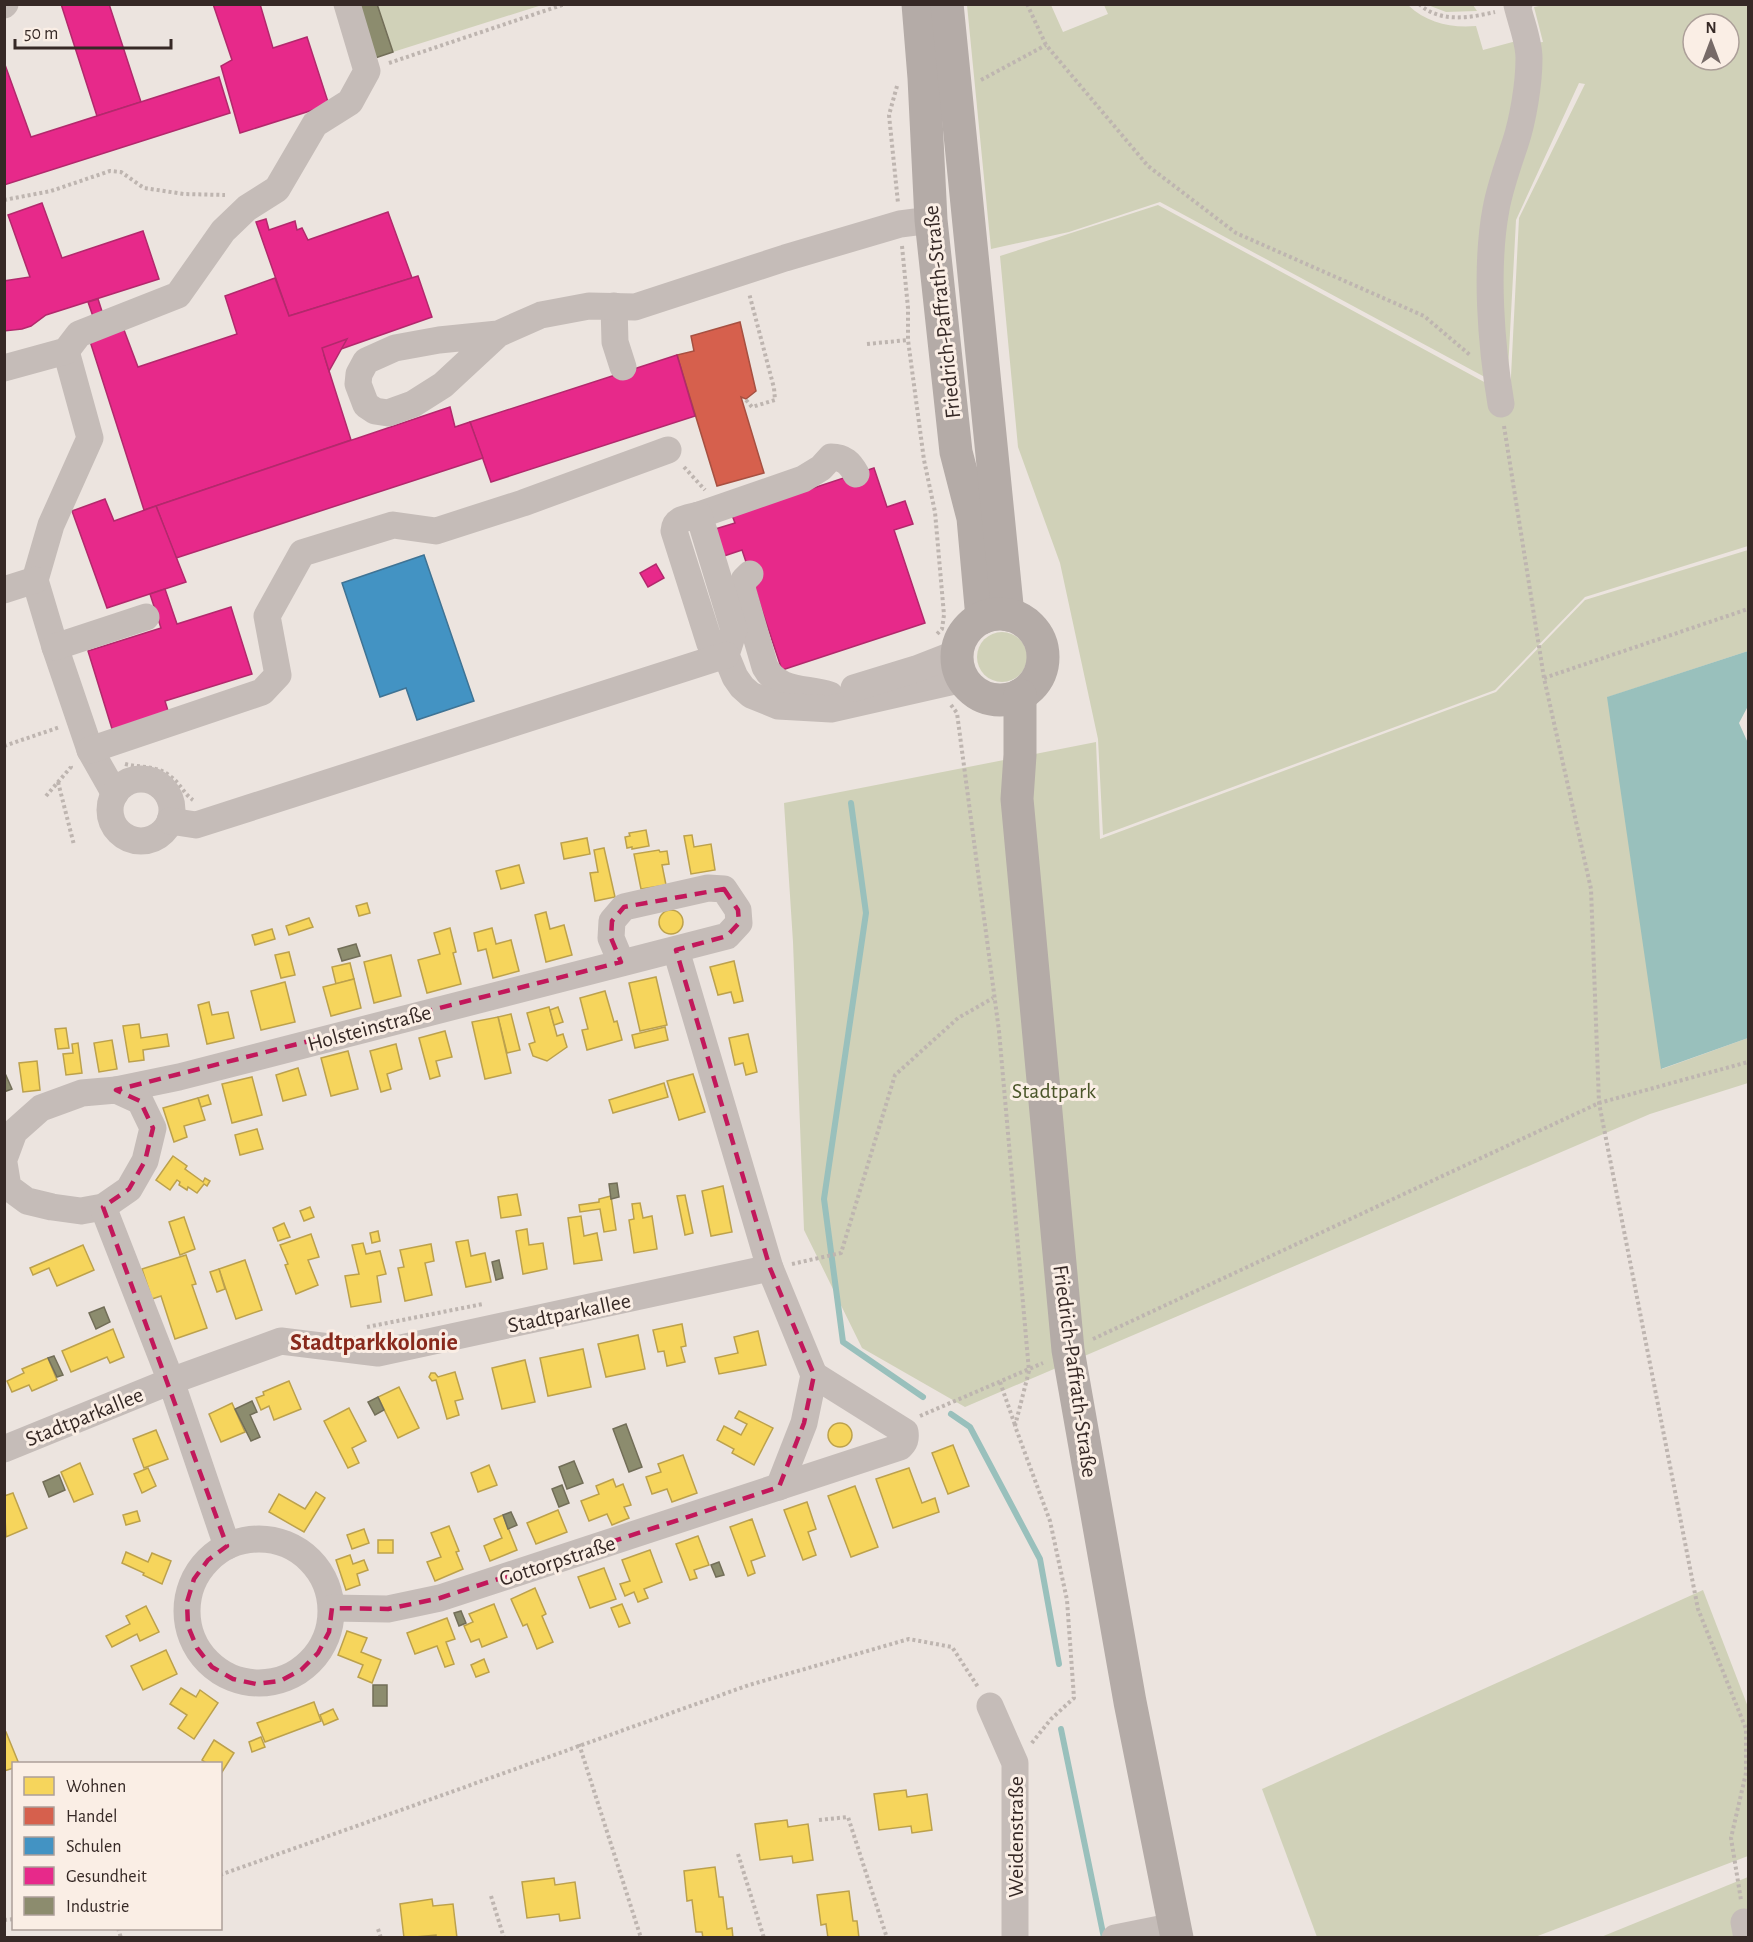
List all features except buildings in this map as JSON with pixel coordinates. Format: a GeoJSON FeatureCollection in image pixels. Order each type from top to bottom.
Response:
{"type":"FeatureCollection","features":[{"type":"Feature","properties":{"kind":"main road","name":"Friedrich-Paffrath-Straße"},"geometry":{"type":"LineString","coordinates":[[918,4],[924,78],[915,222],[956,452],[995,616]]}},
{"type":"Feature","properties":{"kind":"main road","name":"Friedrich-Paffrath-Straße"},"geometry":{"type":"LineString","coordinates":[[947,4],[995,616]]}},
{"type":"Feature","properties":{"kind":"main road"},"geometry":{"type":"LineString","coordinates":[[995,616],[1021,619],[1039,638],[1043,651],[1043,664],[1039,676],[1031,687],[1007,697],[982,696],[949,669],[961,638],[970,626],[995,616]]}},
{"type":"Feature","properties":{"kind":"main road","name":"Friedrich-Paffrath-Straße"},"geometry":{"type":"LineString","coordinates":[[1007,697],[1004,758],[1017,799],[1068,1350],[1130,1702],[1176,1932]]}},
{"type":"Feature","properties":{"kind":"street"},"geometry":{"type":"LineString","coordinates":[[4,369],[66,351],[79,334],[178,295],[223,231],[247,208],[277,189],[315,124],[350,102],[367,71],[347,4]]}},
{"type":"Feature","properties":{"kind":"street"},"geometry":{"type":"LineString","coordinates":[[1501,404],[1494,359],[1492,240],[1496,207],[1516,140],[1529,57],[1518,5]]}},
{"type":"Feature","properties":{"kind":"street"},"geometry":{"type":"LineString","coordinates":[[498,334],[443,385],[413,404],[388,413],[375,411],[366,405],[358,384],[359,374],[366,361],[395,348],[439,340],[498,334],[541,315],[589,306],[635,307],[743,272],[915,222]]}},
{"type":"Feature","properties":{"kind":"street"},"geometry":{"type":"LineString","coordinates":[[614,306],[615,342],[623,367]]}},
{"type":"Feature","properties":{"kind":"street"},"geometry":{"type":"LineString","coordinates":[[66,351],[90,438],[51,525],[35,580],[55,647],[68,728],[87,750],[115,794]]}},
{"type":"Feature","properties":{"kind":"street"},"geometry":{"type":"LineString","coordinates":[[87,750],[262,692],[278,675],[267,616],[302,553],[393,525],[436,531],[524,503],[668,450]]}},
{"type":"Feature","properties":{"kind":"street"},"geometry":{"type":"LineString","coordinates":[[856,474],[846,460],[831,457],[820,468],[803,479],[678,521],[674,525],[710,644],[726,655],[735,677],[751,695],[778,706],[831,709],[949,669]]}},
{"type":"Feature","properties":{"kind":"street"},"geometry":{"type":"LineString","coordinates":[[707,512],[714,566],[734,630],[726,655]]}},
{"type":"Feature","properties":{"kind":"street"},"geometry":{"type":"LineString","coordinates":[[687,574],[714,566]]}},
{"type":"Feature","properties":{"kind":"street"},"geometry":{"type":"LineString","coordinates":[[750,574],[744,580],[742,588],[769,674],[785,686],[794,689],[813,689],[830,695]]}},
{"type":"Feature","properties":{"kind":"street"},"geometry":{"type":"LineString","coordinates":[[4,590],[35,580]]}},
{"type":"Feature","properties":{"kind":"street"},"geometry":{"type":"LineString","coordinates":[[725,600],[751,618]]}},
{"type":"Feature","properties":{"kind":"street"},"geometry":{"type":"LineString","coordinates":[[55,647],[146,617]]}},
{"type":"Feature","properties":{"kind":"street"},"geometry":{"type":"LineString","coordinates":[[170,821],[196,825],[726,655]]}},
{"type":"Feature","properties":{"kind":"street"},"geometry":{"type":"LineString","coordinates":[[800,708],[830,695],[916,669],[949,669]]}},
{"type":"Feature","properties":{"kind":"street"},"geometry":{"type":"LineString","coordinates":[[130,781],[150,781],[159,785],[171,801],[170,821],[157,837],[148,841],[137,841],[127,838],[113,824],[110,814],[111,804],[115,794],[130,781]]}},
{"type":"Feature","properties":{"kind":"street","name":"Holsteinstraße"},"geometry":{"type":"LineString","coordinates":[[4,1159],[14,1132],[41,1108],[82,1093],[116,1090],[178,1077],[727,936],[739,923],[738,910],[724,889],[708,888],[624,907],[612,921],[611,938],[621,962]]}},
{"type":"Feature","properties":{"kind":"street"},"geometry":{"type":"LineString","coordinates":[[676,950],[770,1268],[814,1375],[804,1423],[778,1487]]}},
{"type":"Feature","properties":{"kind":"street"},"geometry":{"type":"LineString","coordinates":[[4,1163],[8,1187],[27,1201],[81,1211],[103,1207],[129,1189],[145,1161],[153,1128],[140,1101],[116,1090]]}},
{"type":"Feature","properties":{"kind":"street"},"geometry":{"type":"LineString","coordinates":[[103,1207],[171,1381],[227,1546]]}},
{"type":"Feature","properties":{"kind":"street","name":"Stadtparkallee"},"geometry":{"type":"LineString","coordinates":[[4,1449],[171,1381],[281,1341],[378,1353],[770,1268]]}},
{"type":"Feature","properties":{"kind":"street"},"geometry":{"type":"LineString","coordinates":[[814,1375],[896,1425]]}},
{"type":"Feature","properties":{"kind":"street","name":"Gottorpstraße"},"geometry":{"type":"LineString","coordinates":[[332,1608],[388,1609],[440,1598],[900,1447],[906,1438],[905,1432],[896,1425]]}},
{"type":"Feature","properties":{"kind":"street"},"geometry":{"type":"LineString","coordinates":[[250,1539],[274,1540],[296,1549],[315,1564],[327,1585],[332,1608],[329,1632],[318,1653],[301,1670],[280,1681],[256,1684],[233,1679],[212,1667],[197,1648],[188,1626],[187,1602],[194,1580],[208,1560],[227,1546],[250,1539]]}},
{"type":"Feature","properties":{"kind":"street","name":"Weidenstraße"},"geometry":{"type":"LineString","coordinates":[[990,1706],[1015,1763],[1015,1938]]}},
{"type":"Feature","properties":{"kind":"street"},"geometry":{"type":"LineString","coordinates":[[1116,1937],[1176,1932]]}},
{"type":"Feature","properties":{"kind":"path"},"geometry":{"type":"LineString","coordinates":[[367,71],[565,4]]}},
{"type":"Feature","properties":{"kind":"path"},"geometry":{"type":"LineString","coordinates":[[1027,4],[1046,45],[1148,166],[1236,233],[1424,316],[1467,351],[1473,360]]}},
{"type":"Feature","properties":{"kind":"path"},"geometry":{"type":"LineString","coordinates":[[1419,4],[1426,11],[1441,16],[1460,18],[1478,16],[1518,5]]}},
{"type":"Feature","properties":{"kind":"path"},"geometry":{"type":"LineString","coordinates":[[976,77],[982,81],[1046,45]]}},
{"type":"Feature","properties":{"kind":"path"},"geometry":{"type":"LineString","coordinates":[[924,78],[903,81],[897,87],[889,115],[915,222],[908,308],[908,340],[924,460],[935,512],[944,615],[942,629],[953,706],[957,713],[999,1031],[1029,1371],[1015,1426]]}},
{"type":"Feature","properties":{"kind":"path"},"geometry":{"type":"LineString","coordinates":[[4,200],[51,191],[110,171],[121,172],[144,188],[184,194],[234,196],[247,208]]}},
{"type":"Feature","properties":{"kind":"path"},"geometry":{"type":"LineString","coordinates":[[743,272],[774,388],[775,400],[752,407],[746,400]]}},
{"type":"Feature","properties":{"kind":"path"},"geometry":{"type":"LineString","coordinates":[[867,344],[908,340]]}},
{"type":"Feature","properties":{"kind":"path"},"geometry":{"type":"LineString","coordinates":[[1501,404],[1544,678],[1591,889],[1599,1103],[1698,1609],[1746,1729],[1746,1773],[1731,1838],[1745,1930]]}},
{"type":"Feature","properties":{"kind":"path"},"geometry":{"type":"LineString","coordinates":[[668,450],[709,495],[707,512]]}},
{"type":"Feature","properties":{"kind":"path"},"geometry":{"type":"LineString","coordinates":[[1544,678],[1749,609]]}},
{"type":"Feature","properties":{"kind":"path"},"geometry":{"type":"LineString","coordinates":[[4,746],[68,728]]}},
{"type":"Feature","properties":{"kind":"path"},"geometry":{"type":"LineString","coordinates":[[46,796],[87,750],[109,754],[120,762],[159,769],[171,776],[187,797],[197,803]]}},
{"type":"Feature","properties":{"kind":"path"},"geometry":{"type":"LineString","coordinates":[[58,782],[74,845]]}},
{"type":"Feature","properties":{"kind":"path"},"geometry":{"type":"LineString","coordinates":[[770,1268],[841,1253],[895,1075],[958,1018],[993,998]]}},
{"type":"Feature","properties":{"kind":"path"},"geometry":{"type":"LineString","coordinates":[[896,1425],[1029,1371],[1068,1350],[1599,1103],[1749,1062]]}},
{"type":"Feature","properties":{"kind":"path"},"geometry":{"type":"LineString","coordinates":[[363,1328],[493,1302]]}},
{"type":"Feature","properties":{"kind":"path"},"geometry":{"type":"LineString","coordinates":[[1000,1382],[1050,1521],[1067,1600],[1074,1698],[1051,1719],[1015,1763]]}},
{"type":"Feature","properties":{"kind":"path"},"geometry":{"type":"LineString","coordinates":[[222,1874],[579,1744],[749,1685],[909,1639],[952,1647],[990,1706]]}},
{"type":"Feature","properties":{"kind":"path"},"geometry":{"type":"LineString","coordinates":[[579,1744],[641,1938]]}},
{"type":"Feature","properties":{"kind":"path"},"geometry":{"type":"LineString","coordinates":[[819,1820],[848,1817],[887,1938]]}},
{"type":"Feature","properties":{"kind":"path"},"geometry":{"type":"LineString","coordinates":[[738,1854],[764,1938]]}},
{"type":"Feature","properties":{"kind":"path"},"geometry":{"type":"LineString","coordinates":[[491,1896],[504,1938]]}},
{"type":"Feature","properties":{"kind":"path"},"geometry":{"type":"LineString","coordinates":[[378,1929],[381,1938]]}},
{"type":"Feature","properties":{"kind":"highlighted area"},"geometry":{"type":"Polygon","coordinates":[[[724,889],[738,910],[739,923],[727,936],[676,950],[770,1268],[814,1375],[804,1423],[779,1487],[440,1598],[388,1609],[332,1608],[329,1632],[318,1653],[301,1670],[280,1681],[256,1684],[233,1679],[212,1667],[197,1648],[188,1626],[187,1602],[194,1579],[208,1560],[227,1546],[103,1207],[129,1189],[145,1161],[153,1128],[140,1101],[116,1090],[621,962],[611,938],[612,921],[624,907],[724,889]]]}},
{"type":"Feature","properties":{"kind":"green space"},"geometry":{"type":"Polygon","coordinates":[[[377,4],[542,5],[393,52],[377,4]]]}},
{"type":"Feature","properties":{"kind":"green space"},"geometry":{"type":"Polygon","coordinates":[[[967,5],[1051,5],[1063,32],[1108,14],[1104,5],[1408,5],[1423,16],[1439,23],[1476,26],[1483,50],[1520,40],[1543,42],[1534,7],[1544,5],[1748,5],[1748,546],[1585,597],[1495,690],[1103,835],[1098,739],[1060,563],[1018,447],[1000,256],[1158,205],[1510,396],[1519,218],[1585,84],[1579,83],[1516,220],[1507,389],[1160,202],[1069,232],[991,249],[967,5]]]}},
{"type":"Feature","properties":{"kind":"green space"},"geometry":{"type":"Polygon","coordinates":[[[1428,5],[1473,5],[1477,11],[1446,12],[1428,5]]]}},
{"type":"Feature","properties":{"kind":"green space","name":"Stadtpark"},"geometry":{"type":"Polygon","coordinates":[[[1748,550],[1748,651],[1608,697],[1662,1069],[1748,1038],[1748,1083],[1650,1114],[965,1407],[862,1348],[804,1230],[793,942],[784,803],[1096,742],[1100,839],[1496,692],[1585,600],[1748,550]]]}},
{"type":"Feature","properties":{"kind":"green space"},"geometry":{"type":"Polygon","coordinates":[[[1002,632],[1016,636],[1023,643],[1027,657],[1023,671],[1016,678],[1002,682],[988,678],[981,671],[977,657],[981,643],[988,636],[1002,632]]]}},
{"type":"Feature","properties":{"kind":"green space"},"geometry":{"type":"Polygon","coordinates":[[[1703,1590],[1748,1707],[1748,1856],[1535,1937],[1317,1937],[1262,1789],[1703,1590]]]}},
{"type":"Feature","properties":{"kind":"green space"},"geometry":{"type":"Polygon","coordinates":[[[1748,1877],[1748,1937],[1601,1937],[1748,1877]]]}},
{"type":"Feature","properties":{"kind":"water"},"geometry":{"type":"Polygon","coordinates":[[[1748,651],[1748,706],[1739,723],[1748,743],[1748,1038],[1661,1069],[1607,697],[1748,651]]]}},
{"type":"Feature","properties":{"kind":"waterway"},"geometry":{"type":"LineString","coordinates":[[851,803],[866,913],[824,1199],[843,1342],[923,1397]]}},
{"type":"Feature","properties":{"kind":"waterway"},"geometry":{"type":"LineString","coordinates":[[951,1414],[970,1427],[1040,1559],[1059,1664]]}},
{"type":"Feature","properties":{"kind":"waterway"},"geometry":{"type":"LineString","coordinates":[[1061,1729],[1104,1938]]}},
{"type":"Feature","properties":{"kind":"district","name":"Stadtparkkolonie"},"geometry":{"type":"Point","coordinates":[374,1342]}}]}
